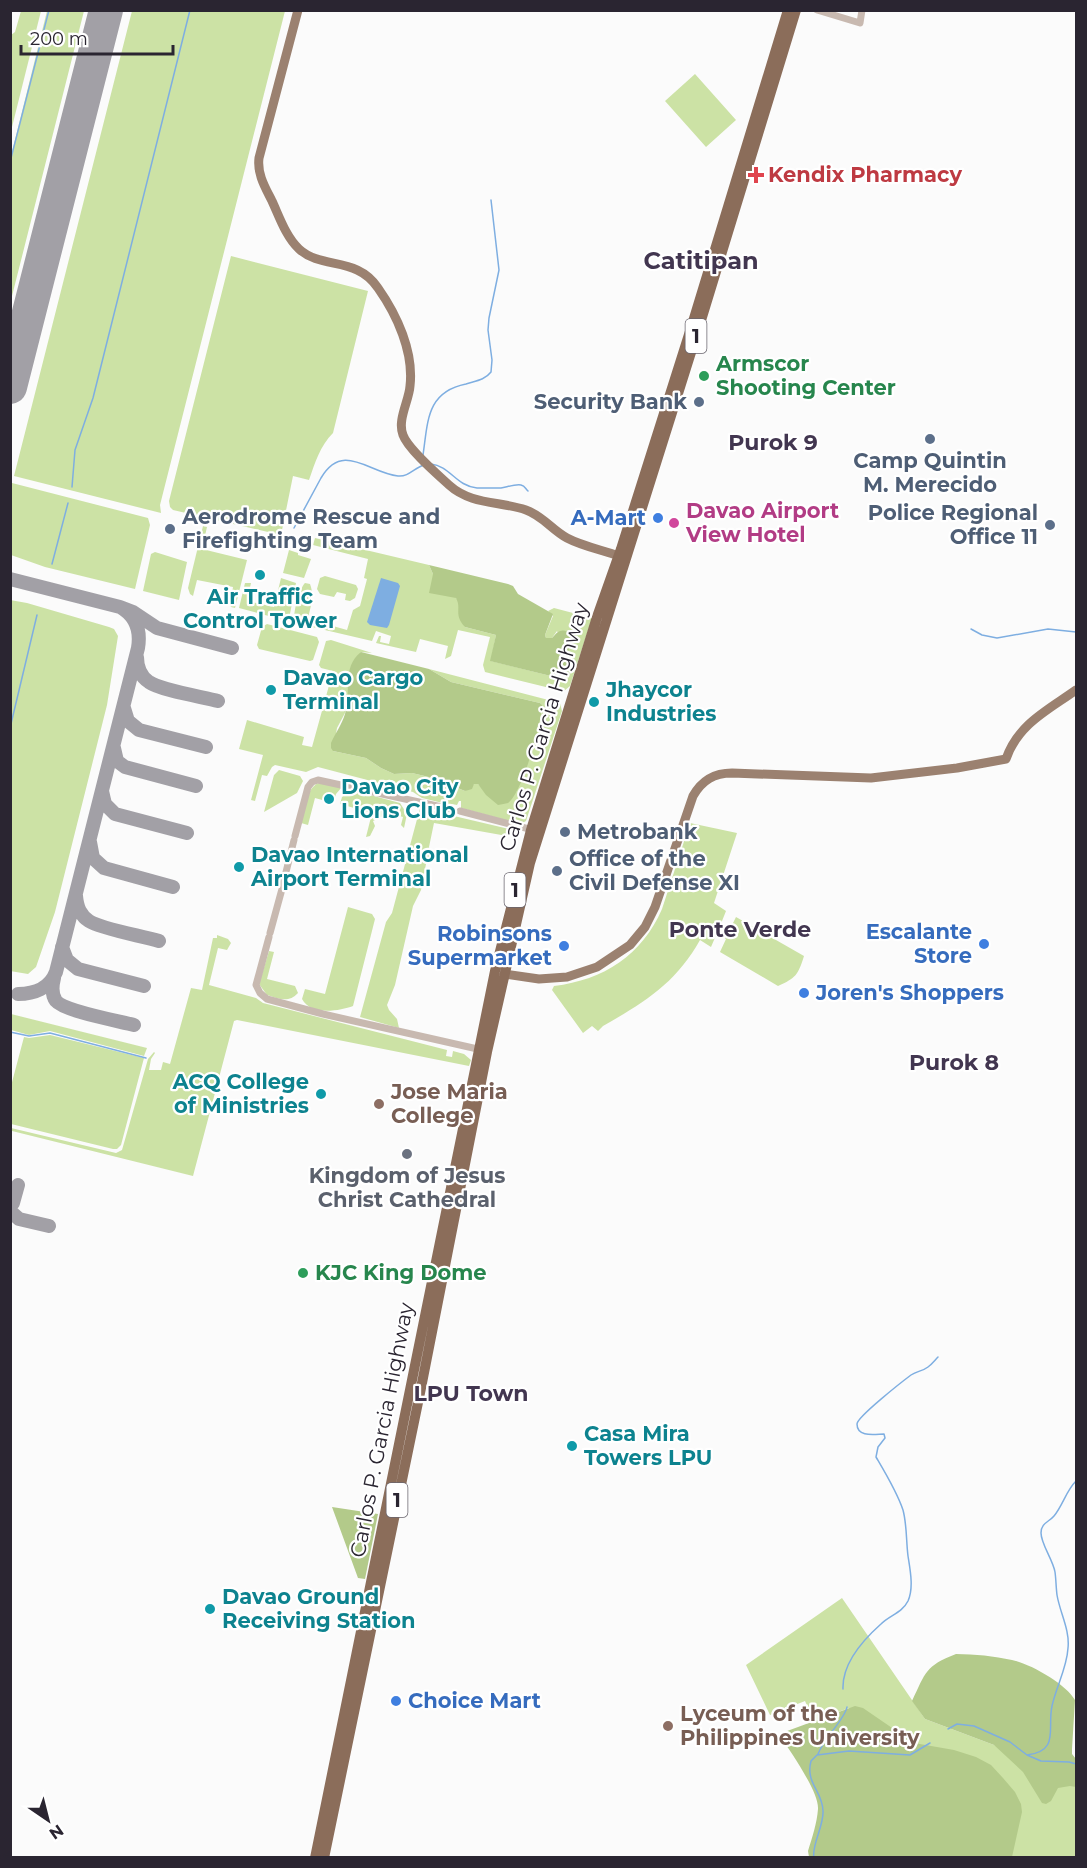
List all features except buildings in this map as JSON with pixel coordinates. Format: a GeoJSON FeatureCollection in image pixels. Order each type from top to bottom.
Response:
{"type":"FeatureCollection","features":[{"type":"Feature","properties":{"kind":"highway","name":"Carlos P. Garcia Highway"},"geometry":{"type":"LineString","coordinates":[[775,66],[788,10]]}},
{"type":"Feature","properties":{"kind":"highway","name":"Carlos P. Garcia Highway"},"geometry":{"type":"LineString","coordinates":[[577,703],[585,691],[602,619],[633,525],[692,325],[775,66],[796,10]]}},
{"type":"Feature","properties":{"kind":"highway","name":"Carlos P. Garcia Highway"},"geometry":{"type":"LineString","coordinates":[[315,1857],[392,1499],[421,1388],[506,923],[577,703],[619,556],[633,525]]}},
{"type":"Feature","properties":{"kind":"highway","name":"Carlos P. Garcia Highway"},"geometry":{"type":"LineString","coordinates":[[483,1051],[504,974],[535,831]]}},
{"type":"Feature","properties":{"kind":"highway","name":"Carlos P. Garcia Highway"},"geometry":{"type":"LineString","coordinates":[[324,1857],[392,1499]]}},
{"type":"Feature","properties":{"kind":"main road"},"geometry":{"type":"LineString","coordinates":[[298,10],[259,159],[259,173],[296,246],[306,254],[355,268],[367,275],[379,289],[393,313],[404,338],[411,380],[402,431],[406,440],[449,484],[467,498],[537,514],[566,538],[619,556]]}},
{"type":"Feature","properties":{"kind":"main road"},"geometry":{"type":"LineString","coordinates":[[504,974],[539,979],[567,977],[597,967],[630,945],[645,927],[655,907],[693,796],[701,784],[712,777],[732,773],[871,778],[957,768],[1006,759],[1017,736],[1025,727],[1077,690]]}},
{"type":"Feature","properties":{"kind":"street"},"geometry":{"type":"LineString","coordinates":[[817,10],[860,23],[862,10]]}},
{"type":"Feature","properties":{"kind":"street"},"geometry":{"type":"LineString","coordinates":[[450,809],[318,780],[312,782],[308,787],[256,985],[267,999],[483,1051]]}},
{"type":"Feature","properties":{"kind":"street"},"geometry":{"type":"LineString","coordinates":[[460,811],[535,831]]}},
{"type":"Feature","properties":{"kind":"green space"},"geometry":{"type":"Polygon","coordinates":[[[21,11],[41,11],[11,131],[11,35],[15,32],[21,11]]]}},
{"type":"Feature","properties":{"kind":"green space"},"geometry":{"type":"Polygon","coordinates":[[[47,11],[84,11],[11,300],[11,156],[47,11]]]}},
{"type":"Feature","properties":{"kind":"green space"},"geometry":{"type":"Polygon","coordinates":[[[132,11],[285,11],[160,505],[161,513],[14,476],[132,11]]]}},
{"type":"Feature","properties":{"kind":"green space"},"geometry":{"type":"Polygon","coordinates":[[[695,74],[736,120],[706,147],[665,101],[695,74]]]}},
{"type":"Feature","properties":{"kind":"green space"},"geometry":{"type":"Polygon","coordinates":[[[231,256],[368,291],[333,433],[321,449],[309,480],[293,476],[281,535],[173,510],[170,507],[169,501],[231,256]]]}},
{"type":"Feature","properties":{"kind":"green space"},"geometry":{"type":"Polygon","coordinates":[[[12,483],[148,518],[150,525],[135,589],[45,567],[11,555],[10,490],[12,483]]]}},
{"type":"Feature","properties":{"kind":"green space"},"geometry":{"type":"Polygon","coordinates":[[[203,526],[207,527],[202,549],[247,560],[235,608],[230,604],[233,587],[197,580],[193,596],[190,594],[188,588],[203,526]]]}},
{"type":"Feature","properties":{"kind":"green space"},"geometry":{"type":"Polygon","coordinates":[[[315,538],[429,565],[433,574],[458,600],[465,627],[496,635],[491,661],[559,678],[565,677],[573,670],[565,657],[566,654],[557,631],[552,638],[546,638],[545,635],[553,616],[548,611],[554,608],[592,618],[570,686],[564,691],[485,672],[483,665],[490,637],[458,630],[451,656],[445,659],[448,646],[420,639],[416,652],[376,643],[381,636],[380,642],[389,644],[391,636],[376,631],[372,641],[295,623],[294,614],[297,602],[305,583],[310,584],[312,593],[308,619],[347,630],[353,610],[360,606],[367,579],[364,578],[368,559],[313,545],[315,538]]]}},
{"type":"Feature","properties":{"kind":"green space"},"geometry":{"type":"Polygon","coordinates":[[[289,550],[311,559],[304,578],[283,573],[289,550]]]}},
{"type":"Feature","properties":{"kind":"green space"},"geometry":{"type":"Polygon","coordinates":[[[155,552],[187,562],[179,600],[143,591],[151,554],[155,552]]]}},
{"type":"Feature","properties":{"kind":"green space"},"geometry":{"type":"Polygon","coordinates":[[[429,565],[508,584],[513,586],[518,594],[553,614],[546,638],[552,638],[561,631],[566,631],[573,636],[574,639],[565,657],[570,662],[576,663],[573,671],[559,678],[490,661],[496,635],[465,627],[459,619],[456,598],[429,593],[433,574],[429,565]]]}},
{"type":"Feature","properties":{"kind":"green space"},"geometry":{"type":"Polygon","coordinates":[[[325,576],[356,585],[358,589],[355,598],[350,601],[345,600],[346,594],[337,592],[334,597],[320,594],[317,589],[320,578],[325,576]]]}},
{"type":"Feature","properties":{"kind":"green space"},"geometry":{"type":"Polygon","coordinates":[[[281,578],[296,583],[287,621],[239,608],[245,583],[251,583],[247,601],[274,607],[281,578]]]}},
{"type":"Feature","properties":{"kind":"green space"},"geometry":{"type":"Polygon","coordinates":[[[10,600],[109,627],[114,629],[118,636],[107,705],[55,912],[36,967],[28,974],[10,971],[10,600]]]}},
{"type":"Feature","properties":{"kind":"green space"},"geometry":{"type":"Polygon","coordinates":[[[267,624],[317,637],[319,642],[313,660],[259,649],[257,645],[262,627],[267,624]]]}},
{"type":"Feature","properties":{"kind":"green space"},"geometry":{"type":"Polygon","coordinates":[[[331,640],[372,653],[361,652],[345,713],[337,728],[333,751],[366,758],[394,774],[412,773],[433,778],[465,791],[474,784],[478,784],[482,788],[516,792],[534,743],[543,707],[540,703],[451,682],[429,669],[560,703],[562,711],[526,821],[520,824],[461,808],[461,801],[457,805],[451,805],[422,798],[413,792],[318,767],[306,772],[275,765],[267,776],[262,775],[255,801],[251,800],[263,755],[239,749],[247,720],[304,737],[302,745],[312,747],[333,671],[321,668],[319,665],[326,641],[331,640]]]}},
{"type":"Feature","properties":{"kind":"green space"},"geometry":{"type":"Polygon","coordinates":[[[361,652],[429,669],[451,682],[542,705],[535,741],[525,773],[508,803],[498,805],[478,784],[474,784],[472,789],[465,791],[433,778],[412,773],[394,774],[366,758],[333,751],[331,743],[344,718],[347,706],[351,665],[361,652]]]}},
{"type":"Feature","properties":{"kind":"green space"},"geometry":{"type":"Polygon","coordinates":[[[279,770],[300,776],[303,781],[297,793],[264,812],[274,775],[279,770]]]}},
{"type":"Feature","properties":{"kind":"green space"},"geometry":{"type":"Polygon","coordinates":[[[321,782],[342,787],[333,803],[315,798],[308,825],[301,823],[309,793],[321,782]]]}},
{"type":"Feature","properties":{"kind":"green space"},"geometry":{"type":"Polygon","coordinates":[[[349,791],[400,803],[407,814],[404,828],[401,825],[403,817],[389,813],[373,821],[375,826],[370,836],[366,837],[372,813],[340,804],[342,797],[349,791]]]}},
{"type":"Feature","properties":{"kind":"green space"},"geometry":{"type":"Polygon","coordinates":[[[420,808],[509,829],[507,836],[434,823],[429,847],[431,858],[426,864],[421,890],[413,906],[395,985],[387,1005],[397,1019],[399,1028],[360,1017],[386,922],[392,913],[420,808]]]}},
{"type":"Feature","properties":{"kind":"green space"},"geometry":{"type":"Polygon","coordinates":[[[690,823],[737,833],[714,903],[726,911],[720,926],[729,931],[736,917],[804,956],[798,972],[789,981],[778,986],[720,952],[726,939],[717,933],[711,947],[700,940],[681,968],[646,1000],[598,1031],[592,1026],[583,1033],[552,990],[554,986],[589,978],[605,971],[619,963],[644,940],[662,909],[690,823]]]}},
{"type":"Feature","properties":{"kind":"green space"},"geometry":{"type":"Polygon","coordinates":[[[348,907],[372,914],[375,919],[353,1006],[326,1011],[318,1010],[306,1004],[302,999],[305,989],[325,994],[348,907]]]}},
{"type":"Feature","properties":{"kind":"green space"},"geometry":{"type":"Polygon","coordinates":[[[217,935],[228,939],[231,943],[227,950],[218,948],[209,985],[256,998],[263,1003],[447,1050],[446,1056],[452,1057],[453,1051],[464,1054],[471,1060],[469,1066],[237,1020],[234,1021],[193,1176],[12,1131],[11,1134],[11,1128],[116,1153],[122,1150],[148,1059],[155,1053],[149,1070],[161,1070],[163,1062],[170,1064],[191,988],[202,990],[213,938],[217,938],[217,935]]]}},
{"type":"Feature","properties":{"kind":"green space"},"geometry":{"type":"Polygon","coordinates":[[[269,951],[274,952],[267,979],[295,986],[298,993],[295,996],[280,999],[267,995],[259,984],[269,951]]]}},
{"type":"Feature","properties":{"kind":"green space"},"geometry":{"type":"Polygon","coordinates":[[[11,1014],[147,1048],[144,1056],[50,1031],[29,1035],[11,1030],[11,1014]]]}},
{"type":"Feature","properties":{"kind":"green space"},"geometry":{"type":"Polygon","coordinates":[[[50,1035],[144,1058],[121,1145],[117,1149],[11,1124],[11,1086],[24,1037],[50,1035]]]}},
{"type":"Feature","properties":{"kind":"green space"},"geometry":{"type":"Polygon","coordinates":[[[332,1507],[378,1514],[365,1579],[358,1578],[332,1507]]]}},
{"type":"Feature","properties":{"kind":"green space"},"geometry":{"type":"Polygon","coordinates":[[[842,1598],[925,1719],[994,1745],[1076,1770],[1076,1857],[937,1857],[849,1708],[814,1721],[805,1701],[770,1715],[746,1665],[842,1598]]]}},
{"type":"Feature","properties":{"kind":"green space"},"geometry":{"type":"Polygon","coordinates":[[[956,1654],[991,1656],[1020,1662],[1038,1670],[1070,1694],[1075,1700],[1072,1754],[1076,1759],[1076,1787],[1058,1788],[1051,1801],[1046,1804],[1042,1803],[1023,1772],[994,1745],[925,1719],[912,1701],[920,1683],[932,1666],[956,1654]]]}},
{"type":"Feature","properties":{"kind":"green space"},"geometry":{"type":"Polygon","coordinates":[[[855,1706],[863,1708],[914,1743],[954,1750],[991,1765],[1015,1792],[1021,1804],[1022,1812],[1012,1857],[809,1857],[808,1851],[818,1809],[817,1801],[803,1771],[779,1734],[855,1706]]]}},
{"type":"Feature","properties":{"kind":"water"},"geometry":{"type":"Polygon","coordinates":[[[381,578],[398,583],[400,586],[387,628],[370,625],[367,622],[381,578]]]}},
{"type":"Feature","properties":{"kind":"waterway"},"geometry":{"type":"LineString","coordinates":[[10,162],[49,10]]}},
{"type":"Feature","properties":{"kind":"waterway"},"geometry":{"type":"LineString","coordinates":[[72,487],[75,450],[93,398],[190,10]]}},
{"type":"Feature","properties":{"kind":"waterway"},"geometry":{"type":"LineString","coordinates":[[423,455],[428,420],[436,401],[453,388],[480,380],[491,372],[492,360],[488,330],[499,270],[491,200]]}},
{"type":"Feature","properties":{"kind":"waterway"},"geometry":{"type":"LineString","coordinates":[[294,528],[321,478],[329,467],[338,462],[347,460],[357,462],[398,476],[405,475],[424,465]]}},
{"type":"Feature","properties":{"kind":"waterway"},"geometry":{"type":"LineString","coordinates":[[431,464],[443,468],[464,484],[477,488],[519,485],[528,491]]}},
{"type":"Feature","properties":{"kind":"waterway"},"geometry":{"type":"LineString","coordinates":[[52,564],[68,503]]}},
{"type":"Feature","properties":{"kind":"waterway"},"geometry":{"type":"LineString","coordinates":[[10,728],[37,615]]}},
{"type":"Feature","properties":{"kind":"waterway"},"geometry":{"type":"LineString","coordinates":[[971,629],[982,635],[997,638],[1048,629],[1076,632]]}},
{"type":"Feature","properties":{"kind":"waterway"},"geometry":{"type":"LineString","coordinates":[[10,1032],[29,1036],[50,1033],[146,1058]]}},
{"type":"Feature","properties":{"kind":"waterway"},"geometry":{"type":"LineString","coordinates":[[843,1689],[846,1671],[855,1653],[874,1630],[905,1605],[910,1596],[911,1584],[903,1510],[876,1457],[878,1447],[885,1438],[884,1434],[863,1433],[857,1424],[864,1414],[890,1391],[911,1375],[928,1367],[938,1357]]}},
{"type":"Feature","properties":{"kind":"waterway"},"geometry":{"type":"LineString","coordinates":[[1027,1755],[1037,1753],[1048,1744],[1052,1706],[1066,1663],[1068,1648],[1066,1628],[1057,1595],[1055,1572],[1043,1542],[1041,1530],[1057,1512],[1076,1481]]}},
{"type":"Feature","properties":{"kind":"waterway"},"geometry":{"type":"LineString","coordinates":[[818,1754],[847,1707]]}},
{"type":"Feature","properties":{"kind":"waterway"},"geometry":{"type":"LineString","coordinates":[[948,1729],[957,1724],[974,1726],[1010,1742],[1027,1755],[1041,1761],[1076,1764]]}},
{"type":"Feature","properties":{"kind":"waterway"},"geometry":{"type":"LineString","coordinates":[[814,1858],[814,1848],[823,1817],[822,1804],[810,1775],[811,1761],[817,1755],[849,1751],[910,1755],[930,1743]]}},
{"type":"Feature","properties":{"kind":"taxiway"},"geometry":{"type":"LineString","coordinates":[[10,579],[120,607],[133,612],[157,628],[232,648]]}},
{"type":"Feature","properties":{"kind":"taxiway"},"geometry":{"type":"LineString","coordinates":[[18,994],[41,989],[50,982],[56,972],[138,648],[139,635],[134,619],[120,607]]}},
{"type":"Feature","properties":{"kind":"taxiway"},"geometry":{"type":"LineString","coordinates":[[137,657],[140,671],[149,682],[218,701]]}},
{"type":"Feature","properties":{"kind":"taxiway"},"geometry":{"type":"LineString","coordinates":[[124,708],[128,721],[139,730],[206,747]]}},
{"type":"Feature","properties":{"kind":"taxiway"},"geometry":{"type":"LineString","coordinates":[[114,748],[117,761],[125,767],[196,786]]}},
{"type":"Feature","properties":{"kind":"taxiway"},"geometry":{"type":"LineString","coordinates":[[102,791],[105,804],[115,814],[187,833]]}},
{"type":"Feature","properties":{"kind":"taxiway"},"geometry":{"type":"LineString","coordinates":[[90,842],[93,858],[104,868],[173,887]]}},
{"type":"Feature","properties":{"kind":"taxiway"},"geometry":{"type":"LineString","coordinates":[[76,896],[79,910],[89,921],[112,930],[159,941]]}},
{"type":"Feature","properties":{"kind":"taxiway"},"geometry":{"type":"LineString","coordinates":[[62,947],[67,960],[78,969],[144,986]]}},
{"type":"Feature","properties":{"kind":"taxiway"},"geometry":{"type":"LineString","coordinates":[[54,978],[53,996],[61,1005],[134,1025]]}},
{"type":"Feature","properties":{"kind":"taxiway"},"geometry":{"type":"LineString","coordinates":[[10,1206],[18,1185]]}},
{"type":"Feature","properties":{"kind":"taxiway"},"geometry":{"type":"LineString","coordinates":[[10,1211],[19,1219],[49,1226]]}},
{"type":"Feature","properties":{"kind":"runway"},"geometry":{"type":"LineString","coordinates":[[10,387],[106,10]]}},
{"type":"Feature","properties":{"kind":"place","name":"Kendix Pharmacy"},"geometry":{"type":"Point","coordinates":[756,175]}},
{"type":"Feature","properties":{"kind":"place","name":"Armscor Shooting Center"},"geometry":{"type":"Point","coordinates":[704,376]}},
{"type":"Feature","properties":{"kind":"place","name":"Security Bank"},"geometry":{"type":"Point","coordinates":[699,402]}},
{"type":"Feature","properties":{"kind":"place","name":"Camp Quintin M. Merecido"},"geometry":{"type":"Point","coordinates":[930,439]}},
{"type":"Feature","properties":{"kind":"place","name":"A-Mart"},"geometry":{"type":"Point","coordinates":[658,518]}},
{"type":"Feature","properties":{"kind":"place","name":"Davao Airport View Hotel"},"geometry":{"type":"Point","coordinates":[674,523]}},
{"type":"Feature","properties":{"kind":"place","name":"Police Regional Office 11"},"geometry":{"type":"Point","coordinates":[1050,525]}},
{"type":"Feature","properties":{"kind":"place","name":"Aerodrome Rescue and Firefighting Team"},"geometry":{"type":"Point","coordinates":[170,529]}},
{"type":"Feature","properties":{"kind":"place","name":"Air Traffic Control Tower"},"geometry":{"type":"Point","coordinates":[260,575]}},
{"type":"Feature","properties":{"kind":"place","name":"Davao Cargo Terminal"},"geometry":{"type":"Point","coordinates":[271,690]}},
{"type":"Feature","properties":{"kind":"place","name":"Jhaycor Industries"},"geometry":{"type":"Point","coordinates":[594,702]}},
{"type":"Feature","properties":{"kind":"place","name":"Davao City Lions Club"},"geometry":{"type":"Point","coordinates":[329,799]}},
{"type":"Feature","properties":{"kind":"place","name":"Metrobank"},"geometry":{"type":"Point","coordinates":[565,832]}},
{"type":"Feature","properties":{"kind":"place","name":"Davao International Airport Terminal"},"geometry":{"type":"Point","coordinates":[239,867]}},
{"type":"Feature","properties":{"kind":"place","name":"Office of the Civil Defense XI"},"geometry":{"type":"Point","coordinates":[557,871]}},
{"type":"Feature","properties":{"kind":"place","name":"Escalante Store"},"geometry":{"type":"Point","coordinates":[984,944]}},
{"type":"Feature","properties":{"kind":"place","name":"Robinsons Supermarket"},"geometry":{"type":"Point","coordinates":[564,946]}},
{"type":"Feature","properties":{"kind":"place","name":"Joren's Shoppers"},"geometry":{"type":"Point","coordinates":[804,993]}},
{"type":"Feature","properties":{"kind":"place","name":"ACQ College of Ministries"},"geometry":{"type":"Point","coordinates":[321,1094]}},
{"type":"Feature","properties":{"kind":"place","name":"Jose Maria College"},"geometry":{"type":"Point","coordinates":[379,1104]}},
{"type":"Feature","properties":{"kind":"place","name":"Kingdom of Jesus Christ Cathedral"},"geometry":{"type":"Point","coordinates":[407,1154]}},
{"type":"Feature","properties":{"kind":"place","name":"KJC King Dome"},"geometry":{"type":"Point","coordinates":[303,1273]}},
{"type":"Feature","properties":{"kind":"place","name":"Casa Mira Towers LPU"},"geometry":{"type":"Point","coordinates":[572,1446]}},
{"type":"Feature","properties":{"kind":"place","name":"Davao Ground Receiving Station"},"geometry":{"type":"Point","coordinates":[210,1609]}},
{"type":"Feature","properties":{"kind":"place","name":"Choice Mart"},"geometry":{"type":"Point","coordinates":[396,1701]}},
{"type":"Feature","properties":{"kind":"place","name":"Lyceum of the Philippines University"},"geometry":{"type":"Point","coordinates":[668,1726]}},
{"type":"Feature","properties":{"kind":"district","name":"Catitipan"},"geometry":{"type":"Point","coordinates":[701,261]}},
{"type":"Feature","properties":{"kind":"district","name":"Purok 9"},"geometry":{"type":"Point","coordinates":[773,442]}},
{"type":"Feature","properties":{"kind":"district","name":"Ponte Verde"},"geometry":{"type":"Point","coordinates":[740,929]}},
{"type":"Feature","properties":{"kind":"district","name":"Purok 8"},"geometry":{"type":"Point","coordinates":[954,1062]}},
{"type":"Feature","properties":{"kind":"district","name":"LPU Town"},"geometry":{"type":"Point","coordinates":[471,1393]}}]}
